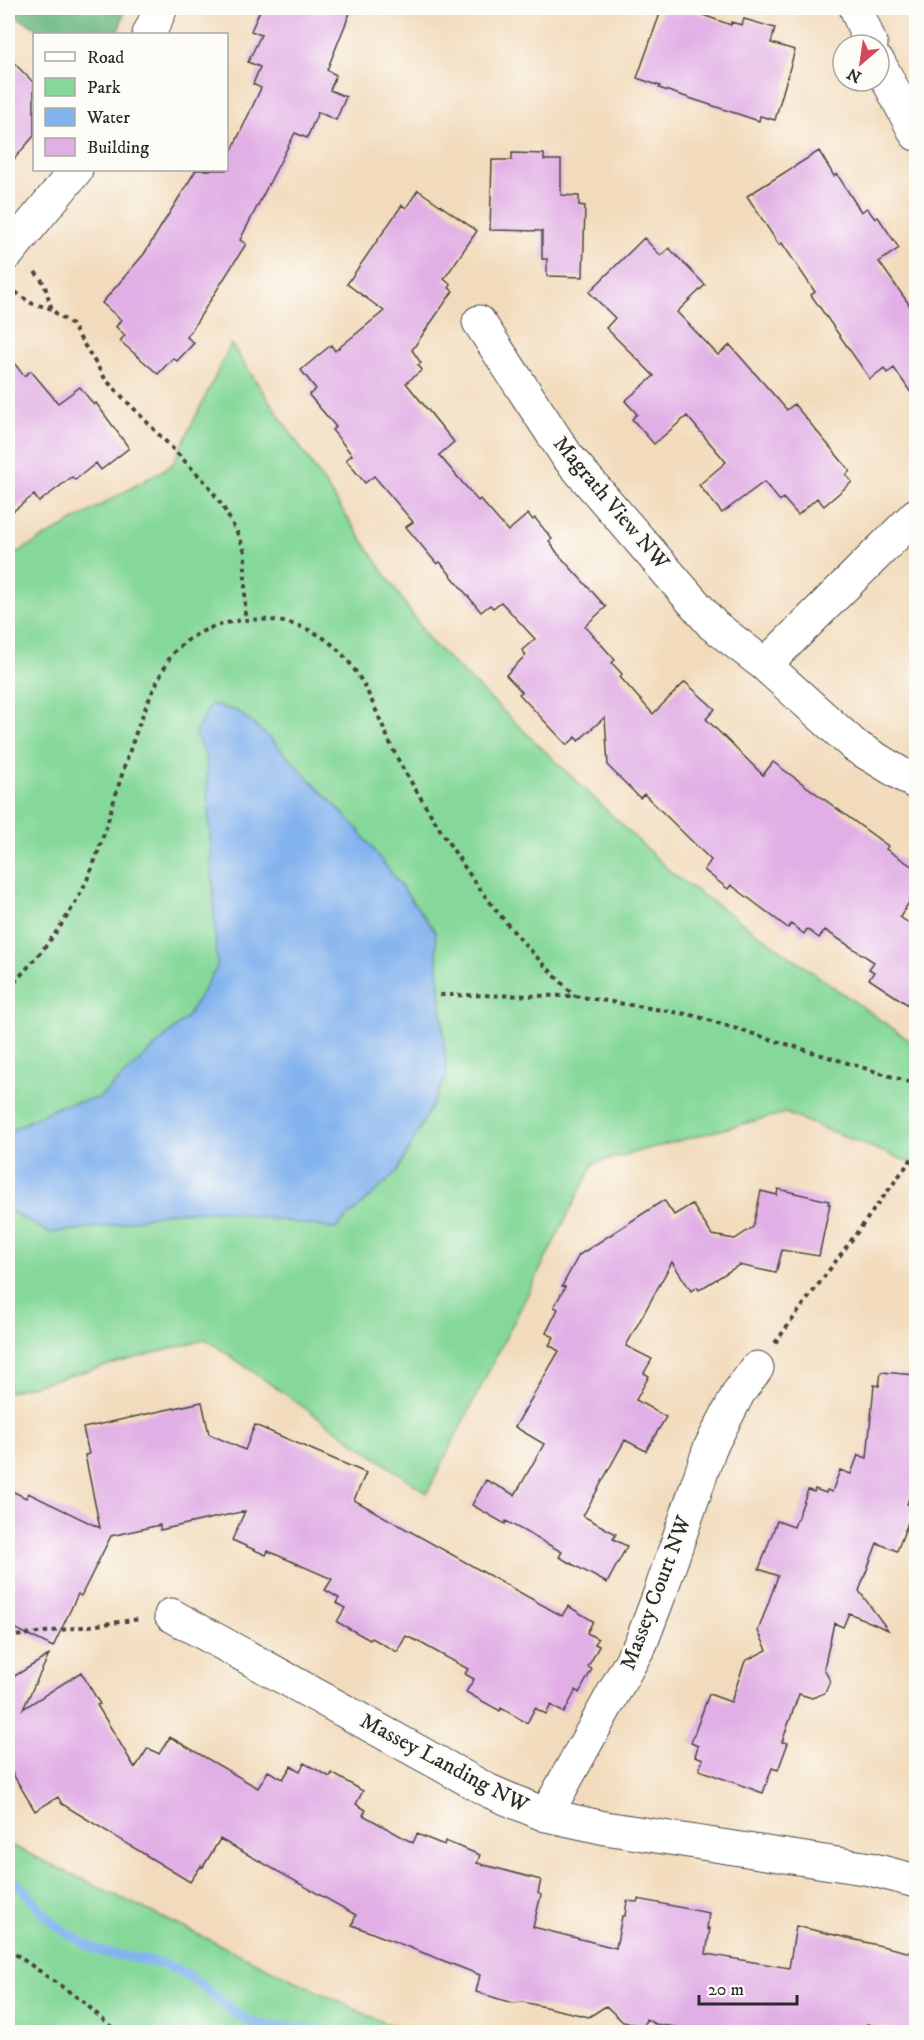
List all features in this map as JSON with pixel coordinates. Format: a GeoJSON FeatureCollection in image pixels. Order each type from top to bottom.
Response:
{"type":"FeatureCollection","features":[{"type":"Feature","properties":{"kind":"street"},"geometry":{"type":"LineString","coordinates":[[149,33],[161,8]]}},
{"type":"Feature","properties":{"kind":"street"},"geometry":{"type":"LineString","coordinates":[[856,8],[866,33]]}},
{"type":"Feature","properties":{"kind":"street"},"geometry":{"type":"LineString","coordinates":[[891,86],[916,134]]}},
{"type":"Feature","properties":{"kind":"street"},"geometry":{"type":"LineString","coordinates":[[11,250],[75,171]]}},
{"type":"Feature","properties":{"kind":"street","name":"Magrath View NW"},"geometry":{"type":"LineString","coordinates":[[479,322],[567,456],[713,626],[765,664],[855,746],[916,783]]}},
{"type":"Feature","properties":{"kind":"street"},"geometry":{"type":"LineString","coordinates":[[765,664],[916,515]]}},
{"type":"Feature","properties":{"kind":"street","name":"Massey Court NW"},"geometry":{"type":"LineString","coordinates":[[546,1815],[641,1643],[710,1448],[739,1392],[757,1368]]}},
{"type":"Feature","properties":{"kind":"street","name":"Massey Landing NW"},"geometry":{"type":"LineString","coordinates":[[171,1615],[489,1791],[546,1815],[595,1826],[870,1869],[916,1881]]}},
{"type":"Feature","properties":{"kind":"path"},"geometry":{"type":"LineString","coordinates":[[11,250],[44,283],[52,309]]}},
{"type":"Feature","properties":{"kind":"path"},"geometry":{"type":"LineString","coordinates":[[8,286],[31,303],[52,309],[72,325],[118,395],[208,485],[223,507],[245,552],[245,619]]}},
{"type":"Feature","properties":{"kind":"path"},"geometry":{"type":"LineString","coordinates":[[8,989],[48,944],[71,910],[86,882],[141,716],[174,653],[209,629],[245,619],[283,621],[310,630],[328,641],[350,661],[362,681],[399,762],[445,838],[502,918],[575,996]]}},
{"type":"Feature","properties":{"kind":"path"},"geometry":{"type":"LineString","coordinates":[[440,994],[575,996],[692,1014],[916,1084]]}},
{"type":"Feature","properties":{"kind":"path"},"geometry":{"type":"LineString","coordinates":[[757,1368],[916,1153]]}},
{"type":"Feature","properties":{"kind":"path"},"geometry":{"type":"LineString","coordinates":[[8,1637],[171,1615]]}},
{"type":"Feature","properties":{"kind":"path"},"geometry":{"type":"LineString","coordinates":[[8,1949],[81,2000],[117,2032]]}},
{"type":"Feature","properties":{"kind":"green space"},"geometry":{"type":"Polygon","coordinates":[[[8,8],[125,8],[118,33],[45,33],[8,12],[8,8]]]}},
{"type":"Feature","properties":{"kind":"green space"},"geometry":{"type":"Polygon","coordinates":[[[231,344],[430,641],[674,875],[916,1045],[916,1165],[785,1113],[594,1163],[427,1493],[206,1339],[8,1392],[8,558],[172,465],[231,344]]]}},
{"type":"Feature","properties":{"kind":"green space"},"geometry":{"type":"Polygon","coordinates":[[[8,1844],[384,2023],[432,2032],[8,2032],[8,1844]]]}},
{"type":"Feature","properties":{"kind":"water"},"geometry":{"type":"Polygon","coordinates":[[[211,704],[237,711],[269,737],[357,828],[435,931],[447,1076],[397,1172],[335,1229],[223,1211],[171,1212],[109,1226],[49,1233],[8,1210],[8,1132],[59,1106],[99,1098],[187,1017],[217,967],[206,758],[195,733],[211,704]]]}},
{"type":"Feature","properties":{"kind":"building"},"geometry":{"type":"Polygon","coordinates":[[[261,8],[352,8],[327,70],[336,75],[330,90],[346,97],[336,120],[318,112],[307,138],[295,133],[240,240],[246,244],[187,337],[194,343],[177,361],[173,358],[158,374],[120,341],[125,335],[116,327],[121,320],[102,303],[144,254],[195,171],[228,171],[228,159],[261,88],[253,84],[260,67],[248,62],[261,35],[251,31],[261,8]]]}},
{"type":"Feature","properties":{"kind":"building"},"geometry":{"type":"Polygon","coordinates":[[[662,8],[683,8],[731,25],[731,22],[742,25],[744,19],[775,28],[771,43],[795,50],[775,120],[760,116],[759,121],[659,88],[660,86],[637,78],[662,8]]]}},
{"type":"Feature","properties":{"kind":"building"},"geometry":{"type":"Polygon","coordinates":[[[8,57],[33,82],[33,137],[8,166],[8,57]]]}},
{"type":"Feature","properties":{"kind":"building"},"geometry":{"type":"Polygon","coordinates":[[[819,151],[834,176],[837,174],[861,212],[867,208],[875,219],[878,217],[899,248],[879,262],[916,314],[916,400],[894,368],[887,373],[884,368],[870,379],[811,295],[815,292],[782,243],[779,245],[747,196],[819,151]]]}},
{"type":"Feature","properties":{"kind":"building"},"geometry":{"type":"Polygon","coordinates":[[[512,153],[544,154],[544,160],[561,160],[561,195],[579,196],[579,205],[585,206],[583,277],[547,276],[547,259],[542,259],[542,231],[490,230],[492,160],[512,160],[512,153]]]}},
{"type":"Feature","properties":{"kind":"building"},"geometry":{"type":"Polygon","coordinates":[[[418,190],[477,231],[444,279],[451,285],[449,288],[453,291],[412,350],[421,363],[418,365],[422,370],[406,383],[454,442],[439,455],[478,501],[480,499],[508,531],[528,514],[533,520],[535,518],[552,539],[549,541],[558,554],[606,607],[585,626],[615,660],[612,663],[622,674],[620,677],[653,714],[685,682],[715,709],[706,719],[763,775],[773,762],[888,846],[886,849],[916,869],[916,891],[900,917],[916,928],[916,1010],[869,979],[874,972],[869,969],[874,962],[825,930],[819,938],[807,929],[804,934],[791,924],[788,928],[731,885],[728,889],[704,870],[711,860],[644,794],[640,798],[608,766],[605,717],[578,741],[576,737],[567,745],[519,694],[522,692],[506,675],[526,655],[522,650],[535,639],[501,602],[493,608],[490,605],[481,612],[440,562],[437,564],[406,527],[413,522],[374,476],[365,483],[346,460],[352,455],[332,430],[336,427],[309,395],[316,389],[301,370],[331,345],[335,351],[384,311],[347,284],[402,205],[406,208],[418,190]]]}},
{"type":"Feature","properties":{"kind":"building"},"geometry":{"type":"Polygon","coordinates":[[[644,238],[661,256],[669,248],[705,285],[677,312],[718,355],[730,345],[787,410],[794,404],[850,471],[846,475],[852,482],[824,506],[817,498],[798,515],[783,498],[780,501],[764,482],[722,513],[699,485],[726,462],[687,416],[654,444],[632,419],[637,414],[625,401],[654,376],[606,328],[615,318],[589,292],[644,238]]]}},
{"type":"Feature","properties":{"kind":"building"},"geometry":{"type":"Polygon","coordinates":[[[8,355],[24,376],[31,371],[58,403],[80,387],[94,405],[96,403],[129,448],[101,470],[96,463],[75,480],[72,477],[39,502],[34,495],[8,515],[8,355]]]}},
{"type":"Feature","properties":{"kind":"building"},"geometry":{"type":"Polygon","coordinates":[[[778,1189],[829,1201],[819,1256],[782,1250],[776,1273],[739,1265],[699,1290],[697,1287],[691,1291],[672,1262],[626,1346],[652,1359],[644,1373],[649,1376],[636,1400],[666,1417],[646,1451],[625,1440],[583,1516],[616,1534],[613,1539],[627,1546],[607,1583],[559,1557],[562,1552],[472,1505],[486,1480],[515,1495],[544,1444],[515,1427],[559,1351],[549,1345],[554,1337],[546,1333],[558,1309],[554,1307],[565,1287],[562,1286],[579,1255],[664,1200],[674,1215],[692,1204],[712,1235],[735,1239],[753,1227],[761,1191],[777,1195],[778,1189]]]}},
{"type":"Feature","properties":{"kind":"building"},"geometry":{"type":"Polygon","coordinates":[[[881,1372],[916,1375],[916,1478],[907,1504],[914,1507],[897,1551],[877,1543],[859,1591],[888,1630],[849,1613],[843,1627],[834,1623],[824,1668],[830,1681],[825,1693],[812,1698],[799,1694],[782,1742],[788,1743],[778,1770],[772,1768],[763,1793],[699,1770],[703,1759],[695,1756],[698,1746],[691,1743],[709,1694],[731,1702],[745,1661],[767,1650],[758,1631],[778,1576],[759,1569],[777,1521],[794,1527],[808,1490],[832,1492],[840,1470],[851,1474],[858,1455],[867,1458],[874,1385],[879,1386],[881,1372]]]}},
{"type":"Feature","properties":{"kind":"building"},"geometry":{"type":"Polygon","coordinates":[[[202,1402],[209,1434],[245,1450],[255,1425],[366,1473],[354,1500],[562,1616],[568,1606],[593,1621],[587,1633],[598,1639],[595,1644],[599,1646],[588,1667],[592,1669],[579,1693],[576,1690],[564,1713],[551,1705],[546,1714],[535,1708],[527,1723],[466,1692],[474,1679],[465,1674],[468,1669],[417,1641],[406,1636],[397,1652],[337,1622],[345,1608],[336,1603],[339,1598],[325,1590],[332,1579],[268,1551],[266,1555],[232,1540],[245,1511],[160,1530],[160,1525],[111,1536],[81,1596],[78,1594],[53,1647],[8,1625],[8,1489],[26,1498],[28,1493],[100,1528],[85,1455],[89,1454],[83,1428],[202,1402]]]}},
{"type":"Feature","properties":{"kind":"building"},"geometry":{"type":"Polygon","coordinates":[[[49,1655],[23,1709],[81,1672],[100,1704],[97,1705],[135,1768],[148,1748],[159,1754],[170,1737],[258,1788],[268,1771],[283,1779],[291,1766],[300,1771],[304,1763],[330,1777],[332,1773],[363,1791],[356,1804],[366,1810],[363,1815],[413,1843],[417,1834],[444,1845],[445,1841],[480,1855],[477,1863],[541,1880],[538,1893],[541,1895],[533,1927],[616,1948],[627,1901],[637,1902],[638,1899],[709,1913],[707,1929],[710,1928],[706,1954],[789,1968],[796,1926],[916,1954],[916,2032],[903,2032],[867,2024],[865,2032],[695,2032],[696,2030],[655,2024],[646,2019],[644,2026],[623,2022],[606,2006],[589,2017],[523,2002],[512,2003],[476,1992],[480,1975],[352,1925],[356,1915],[220,1839],[203,1867],[201,1866],[190,1882],[62,1804],[58,1797],[35,1811],[8,1766],[8,1680],[49,1655]]]}},
{"type":"Feature","properties":{"kind":"waterway"},"geometry":{"type":"LineString","coordinates":[[8,1877],[16,1882],[55,1924],[89,1946],[107,1953],[169,1966],[192,1979],[233,2011],[256,2024],[323,2032]]}}]}
